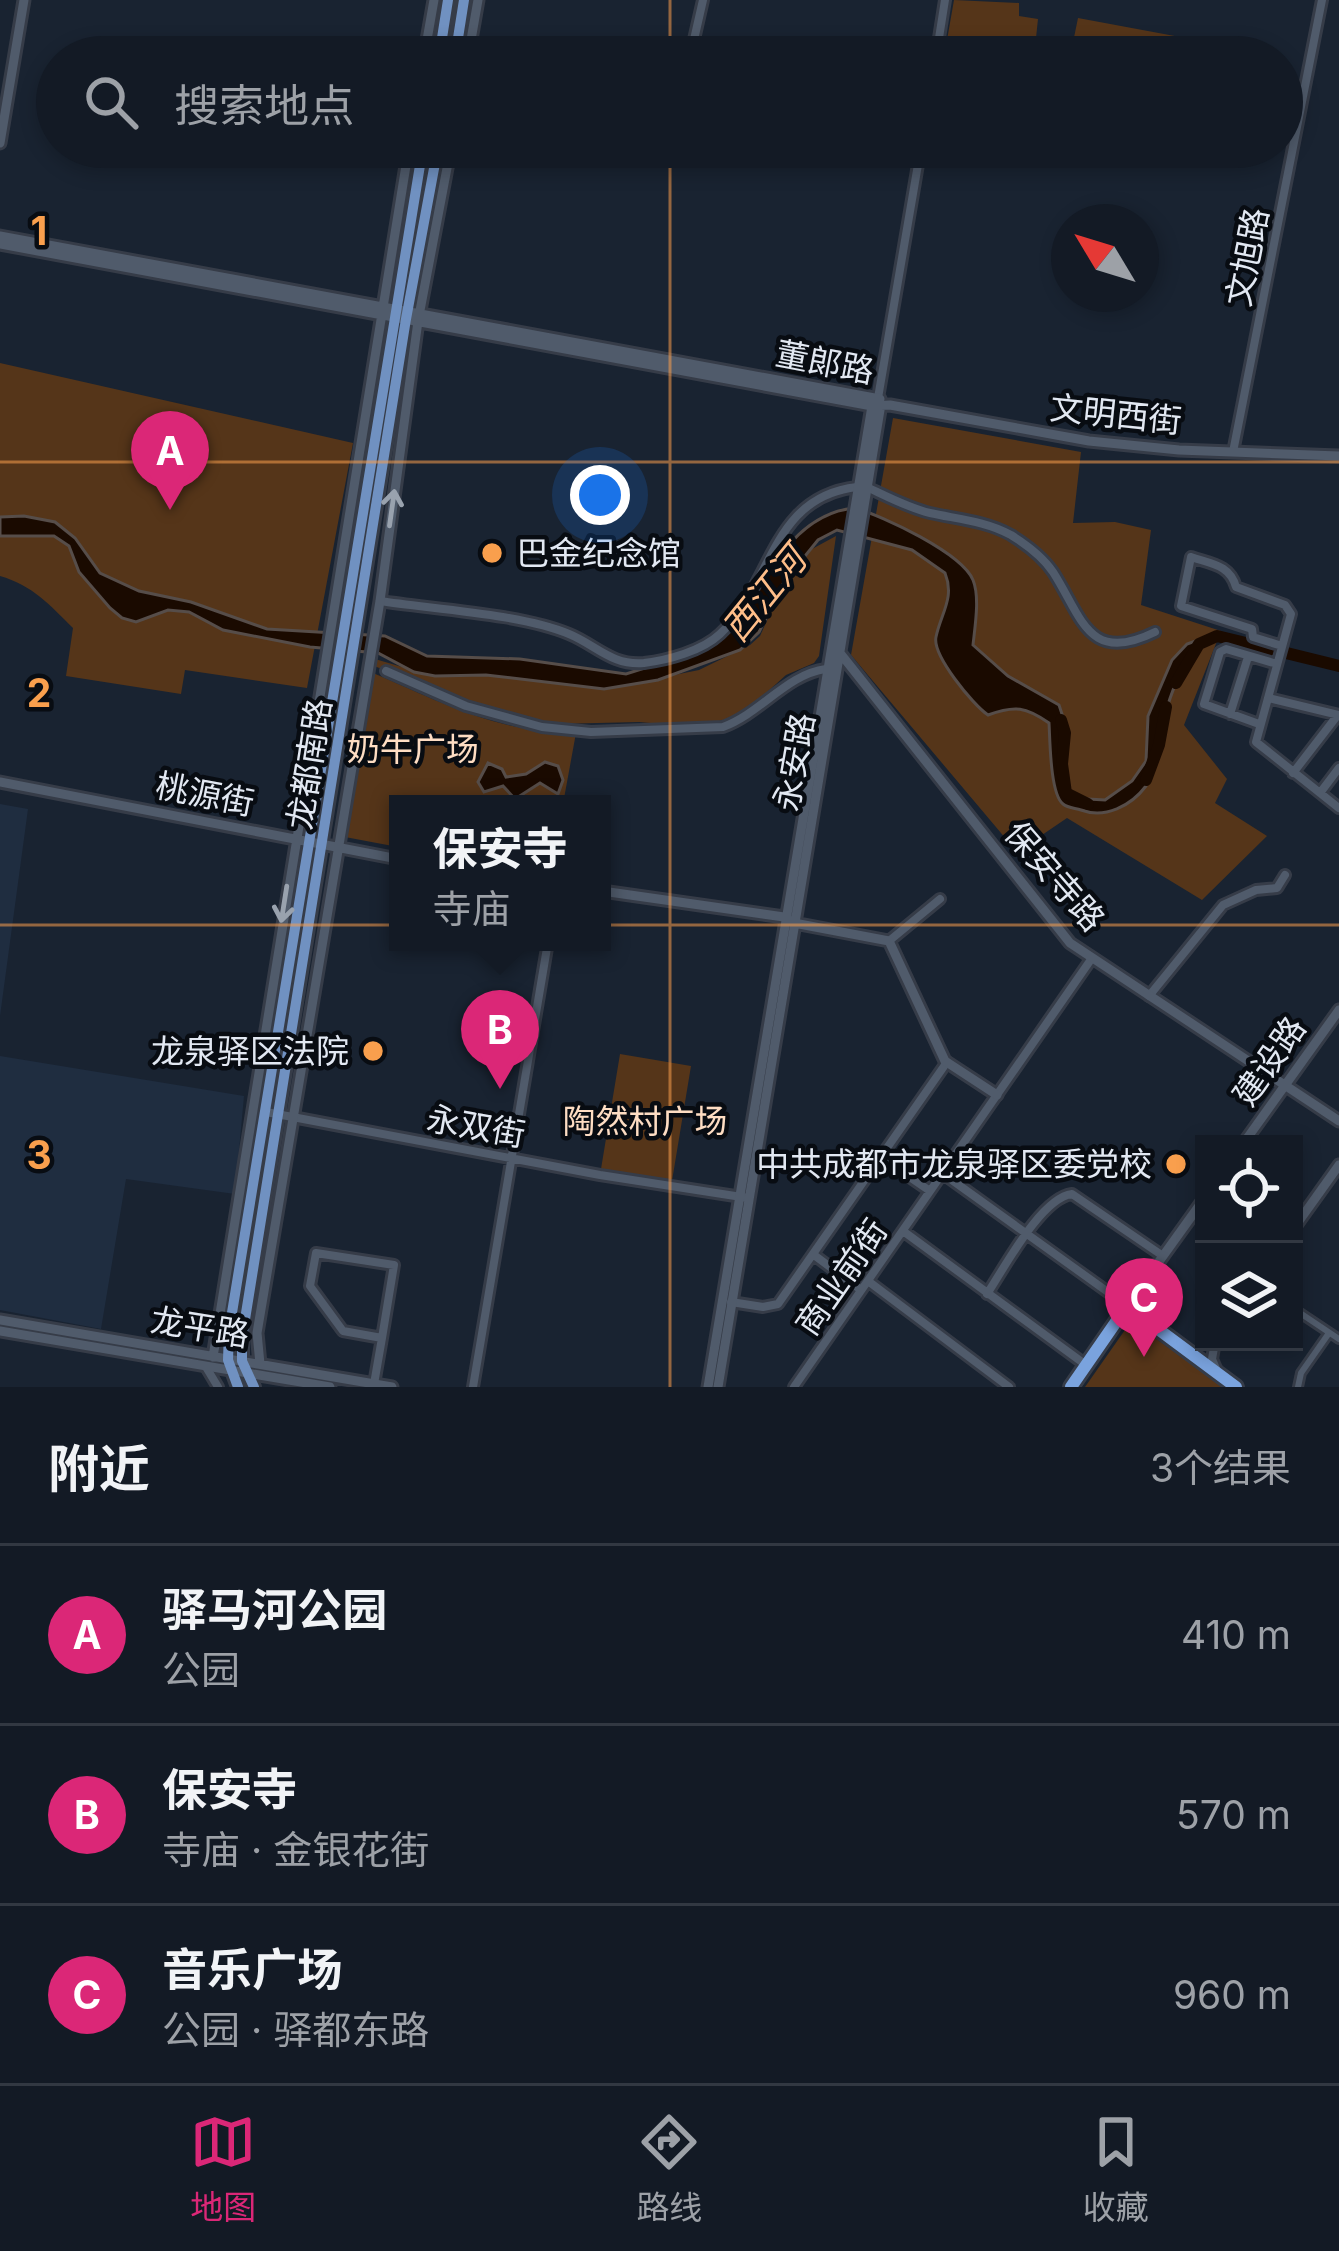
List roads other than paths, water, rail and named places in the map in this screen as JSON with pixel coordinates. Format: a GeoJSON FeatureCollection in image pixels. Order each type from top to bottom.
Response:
{"type":"FeatureCollection","features":[{"type":"Feature","properties":{"kind":"highway"},"geometry":{"type":"LineString","coordinates":[[1071,1387],[1127,1306],[1236,1387]]}},
{"type":"Feature","properties":{"kind":"main road"},"geometry":{"type":"LineString","coordinates":[[442,36],[448,0]]}},
{"type":"Feature","properties":{"kind":"main road"},"geometry":{"type":"LineString","coordinates":[[464,0],[465,36]]}},
{"type":"Feature","properties":{"kind":"main road","name":"龙都南路"},"geometry":{"type":"LineString","coordinates":[[244,1367],[242,1337],[324,846],[352,619],[420,168]]}},
{"type":"Feature","properties":{"kind":"main road","name":"龙都南路"},"geometry":{"type":"LineString","coordinates":[[400,314],[433,168]]}},
{"type":"Feature","properties":{"kind":"main road","name":"龙都南路"},"geometry":{"type":"LineString","coordinates":[[238,1387],[226,1348],[279,1115]]}},
{"type":"Feature","properties":{"kind":"main road"},"geometry":{"type":"LineString","coordinates":[[244,1367],[254,1387]]}},
{"type":"Feature","properties":{"kind":"street"},"geometry":{"type":"LineString","coordinates":[[0,143],[24,0]]}},
{"type":"Feature","properties":{"kind":"street"},"geometry":{"type":"LineString","coordinates":[[428,36],[434,0]]}},
{"type":"Feature","properties":{"kind":"street"},"geometry":{"type":"LineString","coordinates":[[470,36],[478,0]]}},
{"type":"Feature","properties":{"kind":"street"},"geometry":{"type":"LineString","coordinates":[[696,36],[704,0]]}},
{"type":"Feature","properties":{"kind":"street"},"geometry":{"type":"LineString","coordinates":[[939,36],[945,0]]}},
{"type":"Feature","properties":{"kind":"street","name":"文旭路"},"geometry":{"type":"LineString","coordinates":[[1303,96],[1322,0]]}},
{"type":"Feature","properties":{"kind":"street"},"geometry":{"type":"LineString","coordinates":[[260,1364],[257,1333],[279,1115],[324,846],[380,602],[409,168]]}},
{"type":"Feature","properties":{"kind":"street"},"geometry":{"type":"LineString","coordinates":[[218,1387],[210,1362],[333,610],[400,314],[445,168]]}},
{"type":"Feature","properties":{"kind":"street"},"geometry":{"type":"LineString","coordinates":[[880,404],[918,168]]}},
{"type":"Feature","properties":{"kind":"street","name":"文旭路"},"geometry":{"type":"LineString","coordinates":[[1233,452],[1289,168]]}},
{"type":"Feature","properties":{"kind":"street","name":"董郞路"},"geometry":{"type":"LineString","coordinates":[[0,240],[880,404]]}},
{"type":"Feature","properties":{"kind":"street","name":"文明西街"},"geometry":{"type":"LineString","coordinates":[[880,404],[1071,438],[1339,456]]}},
{"type":"Feature","properties":{"kind":"street","name":"永安路"},"geometry":{"type":"LineString","coordinates":[[718,1387],[743,1197],[880,404]]}},
{"type":"Feature","properties":{"kind":"street"},"geometry":{"type":"LineString","coordinates":[[380,602],[504,619],[569,634],[609,659],[638,664],[658,660],[718,636],[760,576],[780,537],[808,503],[840,489],[863,487],[924,512],[980,522],[1008,533],[1036,552],[1053,572],[1080,624],[1094,636],[1114,644],[1135,642],[1155,632]]}},
{"type":"Feature","properties":{"kind":"street"},"geometry":{"type":"LineString","coordinates":[[789,920],[826,670],[853,548]]}},
{"type":"Feature","properties":{"kind":"street"},"geometry":{"type":"LineString","coordinates":[[1280,654],[1253,637],[1252,629],[1181,606],[1191,557],[1225,568],[1236,587],[1285,605],[1291,614],[1256,742],[1339,808]]}},
{"type":"Feature","properties":{"kind":"street"},"geometry":{"type":"LineString","coordinates":[[1259,724],[1204,704],[1220,652],[1226,649],[1248,657],[1280,654]]}},
{"type":"Feature","properties":{"kind":"street","name":"保安寺路"},"geometry":{"type":"LineString","coordinates":[[840,653],[1070,943],[1339,1121]]}},
{"type":"Feature","properties":{"kind":"street"},"geometry":{"type":"LineString","coordinates":[[1230,714],[1248,657]]}},
{"type":"Feature","properties":{"kind":"street"},"geometry":{"type":"LineString","coordinates":[[386,671],[498,716],[591,732],[723,727],[743,720],[806,672],[826,670]]}},
{"type":"Feature","properties":{"kind":"street"},"geometry":{"type":"LineString","coordinates":[[1268,698],[1338,715],[1293,773]]}},
{"type":"Feature","properties":{"kind":"street"},"geometry":{"type":"LineString","coordinates":[[1320,794],[1339,768]]}},
{"type":"Feature","properties":{"kind":"street","name":"桃源街"},"geometry":{"type":"LineString","coordinates":[[0,782],[389,858]]}},
{"type":"Feature","properties":{"kind":"street"},"geometry":{"type":"LineString","coordinates":[[1149,996],[1223,905],[1276,887],[1285,875]]}},
{"type":"Feature","properties":{"kind":"street"},"geometry":{"type":"LineString","coordinates":[[611,893],[789,920],[889,941]]}},
{"type":"Feature","properties":{"kind":"street"},"geometry":{"type":"LineString","coordinates":[[889,941],[940,899]]}},
{"type":"Feature","properties":{"kind":"street"},"geometry":{"type":"LineString","coordinates":[[889,941],[947,1062],[998,1095]]}},
{"type":"Feature","properties":{"kind":"street"},"geometry":{"type":"LineString","coordinates":[[473,1387],[546,951]]}},
{"type":"Feature","properties":{"kind":"street","name":"商业前街"},"geometry":{"type":"LineString","coordinates":[[794,1387],[1092,958]]}},
{"type":"Feature","properties":{"kind":"street","name":"建设路"},"geometry":{"type":"LineString","coordinates":[[1249,1135],[1339,1010]]}},
{"type":"Feature","properties":{"kind":"street"},"geometry":{"type":"LineString","coordinates":[[731,1302],[763,1307],[778,1304],[947,1062]]}},
{"type":"Feature","properties":{"kind":"street","name":"永双街"},"geometry":{"type":"LineString","coordinates":[[279,1115],[743,1197]]}},
{"type":"Feature","properties":{"kind":"street"},"geometry":{"type":"LineString","coordinates":[[882,1158],[931,1191]]}},
{"type":"Feature","properties":{"kind":"street"},"geometry":{"type":"LineString","coordinates":[[1303,1215],[1339,1165]]}},
{"type":"Feature","properties":{"kind":"street"},"geometry":{"type":"LineString","coordinates":[[943,1173],[1127,1306],[1195,1212]]}},
{"type":"Feature","properties":{"kind":"street"},"geometry":{"type":"LineString","coordinates":[[987,1294],[1054,1200],[1072,1194],[1163,1256]]}},
{"type":"Feature","properties":{"kind":"street"},"geometry":{"type":"LineString","coordinates":[[708,1387],[743,1197]]}},
{"type":"Feature","properties":{"kind":"street"},"geometry":{"type":"LineString","coordinates":[[903,1231],[1086,1365]]}},
{"type":"Feature","properties":{"kind":"street"},"geometry":{"type":"LineString","coordinates":[[374,1384],[382,1338],[394,1265],[316,1252],[310,1286],[343,1331],[382,1338]]}},
{"type":"Feature","properties":{"kind":"street"},"geometry":{"type":"LineString","coordinates":[[814,1256],[865,1285],[1009,1387]]}},
{"type":"Feature","properties":{"kind":"street"},"geometry":{"type":"LineString","coordinates":[[1303,1315],[1339,1339]]}},
{"type":"Feature","properties":{"kind":"street","name":"龙平路"},"geometry":{"type":"LineString","coordinates":[[0,1320],[210,1362]]}},
{"type":"Feature","properties":{"kind":"street","name":"龙平路"},"geometry":{"type":"LineString","coordinates":[[0,1331],[244,1367],[330,1387]]}},
{"type":"Feature","properties":{"kind":"street"},"geometry":{"type":"LineString","coordinates":[[1298,1387],[1301,1373],[1329,1333]]}},
{"type":"Feature","properties":{"kind":"street"},"geometry":{"type":"LineString","coordinates":[[1186,1350],[1195,1347]]}},
{"type":"Feature","properties":{"kind":"street"},"geometry":{"type":"LineString","coordinates":[[1213,1351],[1214,1366],[1222,1377]]}},
{"type":"Feature","properties":{"kind":"street","name":"龙平路"},"geometry":{"type":"LineString","coordinates":[[244,1367],[260,1364],[392,1387]]}},
{"type":"Feature","properties":{"kind":"water"},"geometry":{"type":"Polygon","coordinates":[[[855,508],[920,537],[966,569],[976,595],[973,645],[1008,676],[1059,705],[1066,726],[1061,755],[1071,798],[1105,800],[1132,781],[1146,761],[1148,716],[1172,660],[1187,644],[1201,639],[1174,687],[1150,776],[1140,793],[1108,812],[1063,804],[1053,778],[1049,723],[1020,709],[988,715],[964,691],[940,655],[936,637],[948,598],[945,573],[912,550],[837,530],[818,540],[784,582],[759,632],[740,650],[658,680],[604,689],[486,675],[435,676],[414,672],[378,653],[310,647],[223,630],[189,612],[168,610],[136,622],[110,608],[79,572],[69,546],[54,536],[0,536],[0,517],[55,522],[75,538],[100,573],[139,591],[191,602],[267,629],[385,636],[427,656],[520,659],[626,674],[699,651],[734,629],[797,536],[814,522],[855,508]]]}},
{"type":"Feature","properties":{"kind":"water"},"geometry":{"type":"Polygon","coordinates":[[[545,762],[558,766],[563,780],[558,794],[540,783],[521,795],[511,795],[503,786],[484,792],[478,782],[488,763],[502,769],[506,777],[526,774],[545,762]]]}},
{"type":"Feature","properties":{"kind":"waterway","name":"西江河"},"geometry":{"type":"LineString","coordinates":[[1176,683],[1199,644],[1217,636],[1339,666]]}},
{"type":"Feature","properties":{"kind":"waterway","name":"西江河"},"geometry":{"type":"LineString","coordinates":[[1146,780],[1166,707]]}},
{"type":"Feature","properties":{"kind":"waterway","name":"西江河"},"geometry":{"type":"LineString","coordinates":[[1061,720],[1066,793],[1088,804]]}},
{"type":"Feature","properties":{"kind":"place","name":"驿马河公园"},"geometry":{"type":"Point","coordinates":[170,510]}},
{"type":"Feature","properties":{"kind":"place","name":"巴金纪念馆"},"geometry":{"type":"Point","coordinates":[492,553]}},
{"type":"Feature","properties":{"kind":"place","name":"龙泉驿区法院"},"geometry":{"type":"Point","coordinates":[373,1051]}},
{"type":"Feature","properties":{"kind":"place","name":"保安寺"},"geometry":{"type":"Point","coordinates":[500,1089]}},
{"type":"Feature","properties":{"kind":"place","name":"中共成都市龙泉驿区委党校"},"geometry":{"type":"Point","coordinates":[1176,1164]}},
{"type":"Feature","properties":{"kind":"place","name":"音乐广场"},"geometry":{"type":"Point","coordinates":[1144,1357]}},
{"type":"Feature","properties":{"kind":"park label","name":"奶牛广场"},"geometry":{"type":"Point","coordinates":[413,749]}},
{"type":"Feature","properties":{"kind":"park label","name":"陶然村广场"},"geometry":{"type":"Point","coordinates":[645,1121]}}]}
